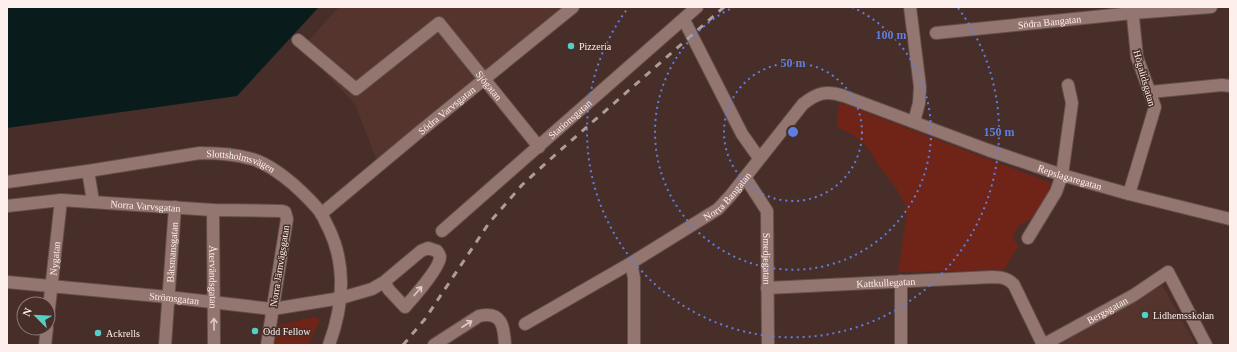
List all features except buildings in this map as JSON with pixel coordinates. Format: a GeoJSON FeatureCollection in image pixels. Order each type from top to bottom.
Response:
{"type":"FeatureCollection","features":[{"type":"Feature","properties":{"kind":"street","name":"Södra Varvsgatan"},"geometry":{"type":"LineString","coordinates":[[321,214],[484,79],[574,7]]}},
{"type":"Feature","properties":{"kind":"street","name":"Stationsgatan"},"geometry":{"type":"LineString","coordinates":[[442,231],[698,7]]}},
{"type":"Feature","properties":{"kind":"street"},"geometry":{"type":"LineString","coordinates":[[910,7],[920,87],[919,103],[914,122]]}},
{"type":"Feature","properties":{"kind":"street","name":"Södra Bangatan"},"geometry":{"type":"LineString","coordinates":[[936,33],[1133,10],[1211,7]]}},
{"type":"Feature","properties":{"kind":"street","name":"Högalidsgatan"},"geometry":{"type":"LineString","coordinates":[[1129,194],[1155,107],[1137,57],[1133,10]]}},
{"type":"Feature","properties":{"kind":"street"},"geometry":{"type":"LineString","coordinates":[[684,20],[742,134],[760,158]]}},
{"type":"Feature","properties":{"kind":"street","name":"Sjögatan"},"geometry":{"type":"LineString","coordinates":[[298,40],[356,89],[439,22],[539,147]]}},
{"type":"Feature","properties":{"kind":"street"},"geometry":{"type":"LineString","coordinates":[[1028,238],[1056,192],[1062,175],[1072,103],[1068,85]]}},
{"type":"Feature","properties":{"kind":"street"},"geometry":{"type":"LineString","coordinates":[[1150,92],[1222,85],[1230,86]]}},
{"type":"Feature","properties":{"kind":"street","name":"Norra Bangatan"},"geometry":{"type":"LineString","coordinates":[[525,324],[631,263],[718,209],[803,104],[817,95],[834,93],[914,122]]}},
{"type":"Feature","properties":{"kind":"street","name":"Repslagaregatan"},"geometry":{"type":"LineString","coordinates":[[914,122],[988,150],[1062,175],[1129,194],[1230,219]]}},
{"type":"Feature","properties":{"kind":"street","name":"Slottsholmsvägen"},"geometry":{"type":"LineString","coordinates":[[7,182],[200,153],[236,155],[253,159],[269,166],[302,191],[321,214],[335,243],[340,265],[341,298],[339,314],[329,345]]}},
{"type":"Feature","properties":{"kind":"street"},"geometry":{"type":"LineString","coordinates":[[88,171],[92,201]]}},
{"type":"Feature","properties":{"kind":"street","name":"Smedjegatan"},"geometry":{"type":"LineString","coordinates":[[745,177],[767,211],[768,345]]}},
{"type":"Feature","properties":{"kind":"street","name":"Norra Varvsgatan"},"geometry":{"type":"LineString","coordinates":[[7,206],[60,200],[213,210],[285,212]]}},
{"type":"Feature","properties":{"kind":"street","name":"Nygatan"},"geometry":{"type":"LineString","coordinates":[[50,296],[60,200]]}},
{"type":"Feature","properties":{"kind":"street","name":"Båtsmansgatan"},"geometry":{"type":"LineString","coordinates":[[165,345],[175,207]]}},
{"type":"Feature","properties":{"kind":"street","name":"Återvändsgatan"},"geometry":{"type":"LineString","coordinates":[[213,210],[214,345]]}},
{"type":"Feature","properties":{"kind":"street","name":"Norra Järnvägsgatan"},"geometry":{"type":"LineString","coordinates":[[267,345],[286,219],[285,212]]}},
{"type":"Feature","properties":{"kind":"street"},"geometry":{"type":"LineString","coordinates":[[341,298],[372,289],[384,282],[421,251],[428,248],[438,251],[440,256],[436,268],[405,307],[389,290],[384,282]]}},
{"type":"Feature","properties":{"kind":"street"},"geometry":{"type":"LineString","coordinates":[[631,263],[634,278],[634,345]]}},
{"type":"Feature","properties":{"kind":"street","name":"Bergsgatan"},"geometry":{"type":"LineString","coordinates":[[1043,345],[1134,295],[1168,272],[1206,345]]}},
{"type":"Feature","properties":{"kind":"street","name":"Kattkullegatan"},"geometry":{"type":"LineString","coordinates":[[767,288],[901,281],[1004,278],[1014,285],[1043,345]]}},
{"type":"Feature","properties":{"kind":"street"},"geometry":{"type":"LineString","coordinates":[[901,281],[901,345]]}},
{"type":"Feature","properties":{"kind":"street","name":"Strömsgatan"},"geometry":{"type":"LineString","coordinates":[[7,282],[168,297],[272,309],[341,298]]}},
{"type":"Feature","properties":{"kind":"street"},"geometry":{"type":"LineString","coordinates":[[434,345],[479,316],[486,315],[495,317],[502,324],[505,332],[505,345]]}},
{"type":"Feature","properties":{"kind":"shaded area"},"geometry":{"type":"Polygon","coordinates":[[[339,7],[565,7],[377,161],[355,104],[316,63],[300,50],[339,7]]]}},
{"type":"Feature","properties":{"kind":"shaded area"},"geometry":{"type":"Polygon","coordinates":[[[839,102],[1051,183],[1045,199],[1036,214],[1018,226],[1014,241],[1019,245],[1004,270],[898,272],[907,211],[903,200],[894,185],[878,165],[869,149],[856,137],[837,127],[839,102]]]}},
{"type":"Feature","properties":{"kind":"shaded area","name":"Lidhemsskolan"},"geometry":{"type":"Polygon","coordinates":[[[1162,285],[1196,345],[1059,345],[1162,285]]]}},
{"type":"Feature","properties":{"kind":"shaded area"},"geometry":{"type":"Polygon","coordinates":[[[315,317],[319,319],[319,322],[308,345],[272,345],[274,326],[315,317]]]}},
{"type":"Feature","properties":{"kind":"water"},"geometry":{"type":"Polygon","coordinates":[[[7,7],[319,7],[237,96],[7,128],[7,7]]]}},
{"type":"Feature","properties":{"kind":"railway"},"geometry":{"type":"LineString","coordinates":[[403,345],[425,319],[489,223],[522,185],[724,7]]}},
{"type":"Feature","properties":{"kind":"place","name":"Pizzeria"},"geometry":{"type":"Point","coordinates":[571,46]}},
{"type":"Feature","properties":{"kind":"place","name":"Lidhemsskolan"},"geometry":{"type":"Point","coordinates":[1145,315]}},
{"type":"Feature","properties":{"kind":"place","name":"Odd Fellow"},"geometry":{"type":"Point","coordinates":[255,331]}},
{"type":"Feature","properties":{"kind":"place","name":"Ackrells"},"geometry":{"type":"Point","coordinates":[98,333]}}]}
